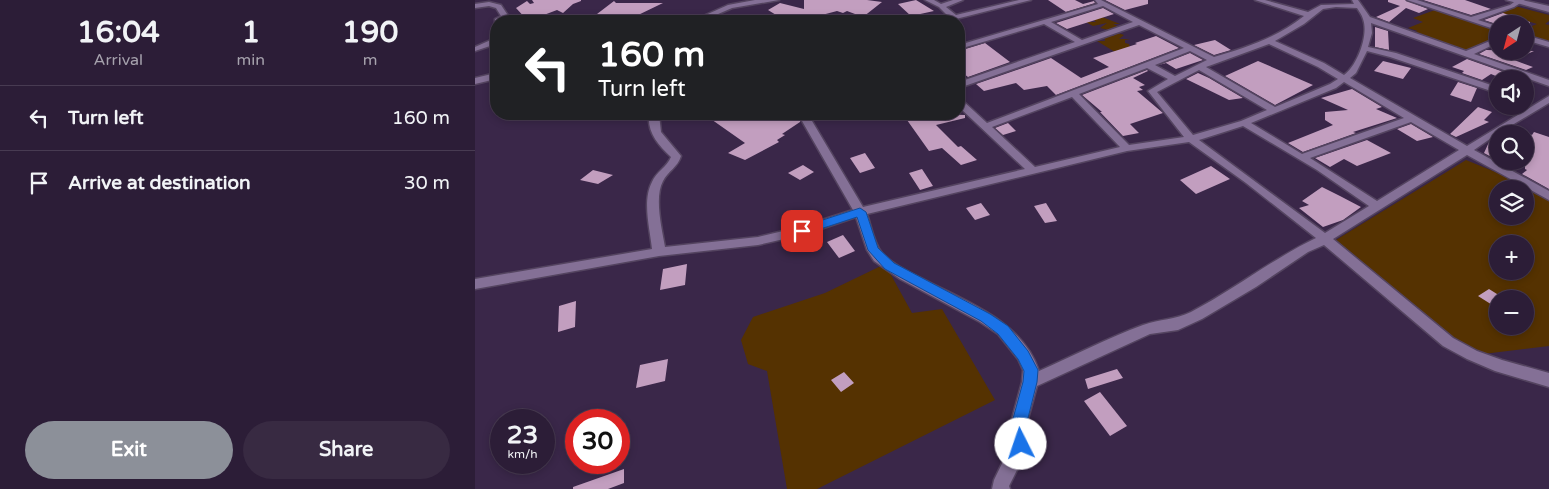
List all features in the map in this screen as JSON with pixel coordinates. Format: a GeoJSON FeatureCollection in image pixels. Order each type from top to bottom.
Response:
{"type":"FeatureCollection","features":[{"type":"Feature","properties":{"kind":"street"},"geometry":{"type":"LineString","coordinates":[[709,15],[730,6],[776,0]]}},
{"type":"Feature","properties":{"kind":"street"},"geometry":{"type":"LineString","coordinates":[[927,0],[941,6],[952,15]]}},
{"type":"Feature","properties":{"kind":"street"},"geometry":{"type":"LineString","coordinates":[[941,6],[960,0]]}},
{"type":"Feature","properties":{"kind":"street"},"geometry":{"type":"LineString","coordinates":[[963,15],[1028,0]]}},
{"type":"Feature","properties":{"kind":"street"},"geometry":{"type":"LineString","coordinates":[[1095,0],[1213,60]]}},
{"type":"Feature","properties":{"kind":"street"},"geometry":{"type":"LineString","coordinates":[[1411,0],[1489,26]]}},
{"type":"Feature","properties":{"kind":"street"},"geometry":{"type":"LineString","coordinates":[[1510,0],[1549,9]]}},
{"type":"Feature","properties":{"kind":"street"},"geometry":{"type":"LineString","coordinates":[[1264,1],[1309,15]]}},
{"type":"Feature","properties":{"kind":"street"},"geometry":{"type":"LineString","coordinates":[[1470,20],[1521,1]]}},
{"type":"Feature","properties":{"kind":"street"},"geometry":{"type":"LineString","coordinates":[[475,284],[659,252],[758,241],[802,231],[860,212],[1032,170],[1127,148],[1191,139],[1244,123],[1333,86],[1352,74],[1364,48],[1367,33],[1367,19],[1356,3],[1321,7],[1309,15],[1307,19],[1269,41],[1199,66],[1153,91],[1153,94],[1191,139],[1250,181],[1325,239],[1448,342],[1472,355],[1500,366],[1549,380]]}},
{"type":"Feature","properties":{"kind":"street"},"geometry":{"type":"LineString","coordinates":[[475,6],[489,4],[499,6],[504,15]]}},
{"type":"Feature","properties":{"kind":"street"},"geometry":{"type":"LineString","coordinates":[[965,45],[1104,4]]}},
{"type":"Feature","properties":{"kind":"street"},"geometry":{"type":"LineString","coordinates":[[1367,19],[1549,83]]}},
{"type":"Feature","properties":{"kind":"street"},"geometry":{"type":"LineString","coordinates":[[1044,21],[1082,43]]}},
{"type":"Feature","properties":{"kind":"street"},"geometry":{"type":"LineString","coordinates":[[965,83],[1140,22]]}},
{"type":"Feature","properties":{"kind":"street"},"geometry":{"type":"LineString","coordinates":[[1534,40],[1549,45]]}},
{"type":"Feature","properties":{"kind":"street"},"geometry":{"type":"LineString","coordinates":[[1269,41],[1304,56],[1549,196]]}},
{"type":"Feature","properties":{"kind":"street"},"geometry":{"type":"LineString","coordinates":[[1467,54],[1489,44]]}},
{"type":"Feature","properties":{"kind":"street"},"geometry":{"type":"LineString","coordinates":[[475,50],[490,45]]}},
{"type":"Feature","properties":{"kind":"street"},"geometry":{"type":"LineString","coordinates":[[984,127],[1191,48]]}},
{"type":"Feature","properties":{"kind":"street"},"geometry":{"type":"LineString","coordinates":[[1364,48],[1393,54],[1489,87]]}},
{"type":"Feature","properties":{"kind":"street"},"geometry":{"type":"LineString","coordinates":[[1147,64],[1173,79]]}},
{"type":"Feature","properties":{"kind":"street"},"geometry":{"type":"LineString","coordinates":[[1199,66],[1273,110]]}},
{"type":"Feature","properties":{"kind":"street"},"geometry":{"type":"LineString","coordinates":[[475,82],[490,78]]}},
{"type":"Feature","properties":{"kind":"street"},"geometry":{"type":"LineString","coordinates":[[1073,93],[1127,148]]}},
{"type":"Feature","properties":{"kind":"street"},"geometry":{"type":"LineString","coordinates":[[1030,382],[1148,329],[1177,324],[1197,315],[1251,284],[1304,248],[1325,239],[1549,99]]}},
{"type":"Feature","properties":{"kind":"street"},"geometry":{"type":"LineString","coordinates":[[1536,107],[1549,113]]}},
{"type":"Feature","properties":{"kind":"street"},"geometry":{"type":"LineString","coordinates":[[965,108],[1032,170]]}},
{"type":"Feature","properties":{"kind":"street"},"geometry":{"type":"LineString","coordinates":[[1303,157],[1413,118]]}},
{"type":"Feature","properties":{"kind":"street"},"geometry":{"type":"LineString","coordinates":[[653,120],[662,143],[676,156],[675,163],[656,182],[653,196],[659,252]]}},
{"type":"Feature","properties":{"kind":"street"},"geometry":{"type":"LineString","coordinates":[[807,122],[860,212],[873,250],[879,258],[905,276],[985,318],[1003,330],[1031,370],[1030,382],[1018,426],[1021,444],[1000,486],[1001,489]]}},
{"type":"Feature","properties":{"kind":"street"},"geometry":{"type":"LineString","coordinates":[[1244,123],[1284,148],[1303,157],[1376,206]]}},
{"type":"Feature","properties":{"kind":"shaded area"},"geometry":{"type":"Polygon","coordinates":[[[1515,6],[1549,15],[1549,21],[1545,24],[1549,25],[1549,44],[1534,39],[1534,25],[1537,24],[1534,23],[1534,15],[1508,15],[1502,13],[1515,6]]]}},
{"type":"Feature","properties":{"kind":"shaded area"},"geometry":{"type":"Polygon","coordinates":[[[1435,10],[1489,28],[1489,40],[1464,51],[1412,33],[1418,31],[1408,28],[1423,22],[1413,18],[1435,10]]]}},
{"type":"Feature","properties":{"kind":"shaded area"},"geometry":{"type":"Polygon","coordinates":[[[1102,17],[1120,24],[1113,24],[1120,27],[1114,32],[1124,35],[1119,39],[1130,39],[1125,40],[1125,43],[1129,44],[1130,47],[1115,52],[1097,41],[1105,41],[1104,36],[1114,36],[1113,31],[1100,28],[1107,23],[1093,26],[1086,22],[1096,22],[1094,20],[1102,17]]]}},
{"type":"Feature","properties":{"kind":"shaded area"},"geometry":{"type":"Polygon","coordinates":[[[1466,160],[1515,180],[1489,180],[1489,225],[1534,225],[1534,188],[1549,194],[1549,346],[1475,355],[1331,243],[1466,160]]]}},
{"type":"Feature","properties":{"kind":"shaded area"},"geometry":{"type":"Polygon","coordinates":[[[885,264],[912,313],[942,309],[995,400],[817,489],[787,489],[767,371],[748,364],[741,340],[753,317],[825,293],[885,264]]]}},
{"type":"Feature","properties":{"kind":"building"},"geometry":{"type":"Polygon","coordinates":[[[532,0],[581,0],[563,13],[557,10],[544,15],[522,15],[516,8],[527,1],[530,4],[534,3],[532,0]]]}},
{"type":"Feature","properties":{"kind":"building"},"geometry":{"type":"Polygon","coordinates":[[[804,0],[867,0],[882,2],[866,15],[837,11],[822,15],[776,15],[768,10],[780,3],[804,9],[804,0]]]}},
{"type":"Feature","properties":{"kind":"building"},"geometry":{"type":"Polygon","coordinates":[[[916,0],[934,11],[910,15],[898,4],[916,0]]]}},
{"type":"Feature","properties":{"kind":"building"},"geometry":{"type":"Polygon","coordinates":[[[1048,0],[1075,0],[1083,4],[1094,1],[1095,3],[1066,12],[1048,0]]]}},
{"type":"Feature","properties":{"kind":"building"},"geometry":{"type":"Polygon","coordinates":[[[1105,0],[1148,0],[1148,4],[1125,10],[1105,0]]]}},
{"type":"Feature","properties":{"kind":"building"},"geometry":{"type":"Polygon","coordinates":[[[1388,0],[1405,0],[1428,9],[1419,13],[1406,8],[1389,22],[1376,17],[1400,6],[1388,2],[1388,0]]]}},
{"type":"Feature","properties":{"kind":"building"},"geometry":{"type":"Polygon","coordinates":[[[1423,0],[1465,0],[1491,9],[1471,15],[1423,0]]]}},
{"type":"Feature","properties":{"kind":"building"},"geometry":{"type":"Polygon","coordinates":[[[614,1],[616,3],[663,3],[638,15],[597,14],[614,1]]]}},
{"type":"Feature","properties":{"kind":"building"},"geometry":{"type":"Polygon","coordinates":[[[1103,8],[1114,14],[1067,29],[1056,23],[1103,8]]]}},
{"type":"Feature","properties":{"kind":"building"},"geometry":{"type":"Polygon","coordinates":[[[1375,27],[1388,31],[1389,50],[1375,47],[1375,27]]]}},
{"type":"Feature","properties":{"kind":"building"},"geometry":{"type":"Polygon","coordinates":[[[1156,36],[1179,48],[1056,95],[1047,86],[1024,90],[1016,83],[984,91],[976,84],[1051,58],[1081,78],[1109,67],[1093,58],[1156,36]]]}},
{"type":"Feature","properties":{"kind":"building"},"geometry":{"type":"Polygon","coordinates":[[[1215,40],[1231,50],[1214,55],[1194,45],[1215,40]]]}},
{"type":"Feature","properties":{"kind":"building"},"geometry":{"type":"Polygon","coordinates":[[[985,43],[1010,62],[968,77],[965,75],[965,49],[985,43]]]}},
{"type":"Feature","properties":{"kind":"building"},"geometry":{"type":"Polygon","coordinates":[[[1486,50],[1489,50],[1489,57],[1479,54],[1486,50]]]}},
{"type":"Feature","properties":{"kind":"building"},"geometry":{"type":"Polygon","coordinates":[[[1190,53],[1203,60],[1176,69],[1166,63],[1159,65],[1190,53]]]}},
{"type":"Feature","properties":{"kind":"building"},"geometry":{"type":"Polygon","coordinates":[[[1467,59],[1498,70],[1489,70],[1489,75],[1482,80],[1462,73],[1464,71],[1452,67],[1467,59]]]}},
{"type":"Feature","properties":{"kind":"building"},"geometry":{"type":"Polygon","coordinates":[[[1497,60],[1514,60],[1533,67],[1526,70],[1497,60]]]}},
{"type":"Feature","properties":{"kind":"building"},"geometry":{"type":"Polygon","coordinates":[[[1258,61],[1313,85],[1275,105],[1225,76],[1258,61]]]}},
{"type":"Feature","properties":{"kind":"building"},"geometry":{"type":"Polygon","coordinates":[[[1383,61],[1411,68],[1403,79],[1374,71],[1383,61]]]}},
{"type":"Feature","properties":{"kind":"building"},"geometry":{"type":"Polygon","coordinates":[[[1147,70],[1133,78],[1145,85],[1139,87],[1143,90],[1137,91],[1163,113],[1130,124],[1139,133],[1123,136],[1100,112],[1102,112],[1082,95],[1147,70]]]}},
{"type":"Feature","properties":{"kind":"building"},"geometry":{"type":"Polygon","coordinates":[[[1198,73],[1243,98],[1229,100],[1186,79],[1198,73]]]}},
{"type":"Feature","properties":{"kind":"building"},"geometry":{"type":"Polygon","coordinates":[[[1458,82],[1477,88],[1471,102],[1450,95],[1458,82]]]}},
{"type":"Feature","properties":{"kind":"building"},"geometry":{"type":"Polygon","coordinates":[[[1352,89],[1382,107],[1376,109],[1397,118],[1353,132],[1356,133],[1303,152],[1288,143],[1333,125],[1325,120],[1325,112],[1348,110],[1321,98],[1352,89]]]}},
{"type":"Feature","properties":{"kind":"building"},"geometry":{"type":"Polygon","coordinates":[[[1478,107],[1489,111],[1489,115],[1484,120],[1489,122],[1456,137],[1450,134],[1478,107]]]}},
{"type":"Feature","properties":{"kind":"building"},"geometry":{"type":"Polygon","coordinates":[[[712,120],[801,120],[782,134],[785,135],[777,140],[779,142],[745,160],[728,153],[745,143],[712,120]]]}},
{"type":"Feature","properties":{"kind":"building"},"geometry":{"type":"Polygon","coordinates":[[[907,120],[957,120],[936,125],[958,147],[961,146],[977,160],[961,165],[942,148],[929,151],[907,120]]]}},
{"type":"Feature","properties":{"kind":"building"},"geometry":{"type":"Polygon","coordinates":[[[1008,123],[1016,131],[1003,135],[995,128],[1008,123]]]}},
{"type":"Feature","properties":{"kind":"building"},"geometry":{"type":"Polygon","coordinates":[[[1411,124],[1433,137],[1417,141],[1397,129],[1411,124]]]}},
{"type":"Feature","properties":{"kind":"building"},"geometry":{"type":"Polygon","coordinates":[[[1534,132],[1549,137],[1549,189],[1522,174],[1527,170],[1534,170],[1534,132]]]}},
{"type":"Feature","properties":{"kind":"building"},"geometry":{"type":"Polygon","coordinates":[[[1367,140],[1391,153],[1357,166],[1344,159],[1330,167],[1315,158],[1367,140]]]}},
{"type":"Feature","properties":{"kind":"building"},"geometry":{"type":"Polygon","coordinates":[[[1489,142],[1489,156],[1484,153],[1489,142]]]}},
{"type":"Feature","properties":{"kind":"building"},"geometry":{"type":"Polygon","coordinates":[[[865,153],[875,168],[860,173],[850,158],[865,153]]]}},
{"type":"Feature","properties":{"kind":"building"},"geometry":{"type":"Polygon","coordinates":[[[803,165],[814,172],[800,180],[788,173],[803,165]]]}},
{"type":"Feature","properties":{"kind":"building"},"geometry":{"type":"Polygon","coordinates":[[[1211,166],[1230,179],[1196,194],[1180,180],[1211,166]]]}},
{"type":"Feature","properties":{"kind":"building"},"geometry":{"type":"Polygon","coordinates":[[[922,169],[933,186],[920,190],[909,173],[922,169]]]}},
{"type":"Feature","properties":{"kind":"building"},"geometry":{"type":"Polygon","coordinates":[[[593,170],[613,175],[598,184],[580,180],[593,170]]]}},
{"type":"Feature","properties":{"kind":"building"},"geometry":{"type":"Polygon","coordinates":[[[1322,187],[1361,207],[1343,220],[1323,227],[1299,208],[1309,205],[1302,201],[1322,187]]]}},
{"type":"Feature","properties":{"kind":"building"},"geometry":{"type":"Polygon","coordinates":[[[981,203],[990,215],[975,220],[966,208],[981,203]]]}},
{"type":"Feature","properties":{"kind":"building"},"geometry":{"type":"Polygon","coordinates":[[[1046,203],[1057,221],[1045,223],[1034,206],[1046,203]]]}},
{"type":"Feature","properties":{"kind":"building"},"geometry":{"type":"Polygon","coordinates":[[[843,235],[855,251],[839,258],[827,242],[843,235]]]}},
{"type":"Feature","properties":{"kind":"building"},"geometry":{"type":"Polygon","coordinates":[[[687,264],[685,285],[660,290],[663,269],[687,264]]]}},
{"type":"Feature","properties":{"kind":"building"},"geometry":{"type":"Polygon","coordinates":[[[1489,289],[1491,290],[1489,290],[1489,303],[1478,296],[1489,289]]]}},
{"type":"Feature","properties":{"kind":"building"},"geometry":{"type":"Polygon","coordinates":[[[576,301],[575,327],[558,332],[559,306],[576,301]]]}},
{"type":"Feature","properties":{"kind":"building"},"geometry":{"type":"Polygon","coordinates":[[[668,359],[665,381],[636,388],[640,365],[668,359]]]}},
{"type":"Feature","properties":{"kind":"building"},"geometry":{"type":"Polygon","coordinates":[[[1117,369],[1123,378],[1088,389],[1085,379],[1117,369]]]}},
{"type":"Feature","properties":{"kind":"building"},"geometry":{"type":"Polygon","coordinates":[[[844,372],[854,383],[841,392],[831,380],[844,372]]]}},
{"type":"Feature","properties":{"kind":"building"},"geometry":{"type":"Polygon","coordinates":[[[1100,392],[1127,426],[1110,436],[1084,401],[1100,392]]]}},
{"type":"Feature","properties":{"kind":"building"},"geometry":{"type":"Polygon","coordinates":[[[610,474],[624,474],[624,483],[608,489],[573,489],[573,487],[610,474]]]}},
{"type":"Feature","properties":{"kind":"route"},"geometry":{"type":"LineString","coordinates":[[802,231],[860,212],[873,250],[879,258],[905,276],[985,318],[1003,330],[1023,355],[1031,370],[1030,382],[1018,426],[1021,444]]}}]}
